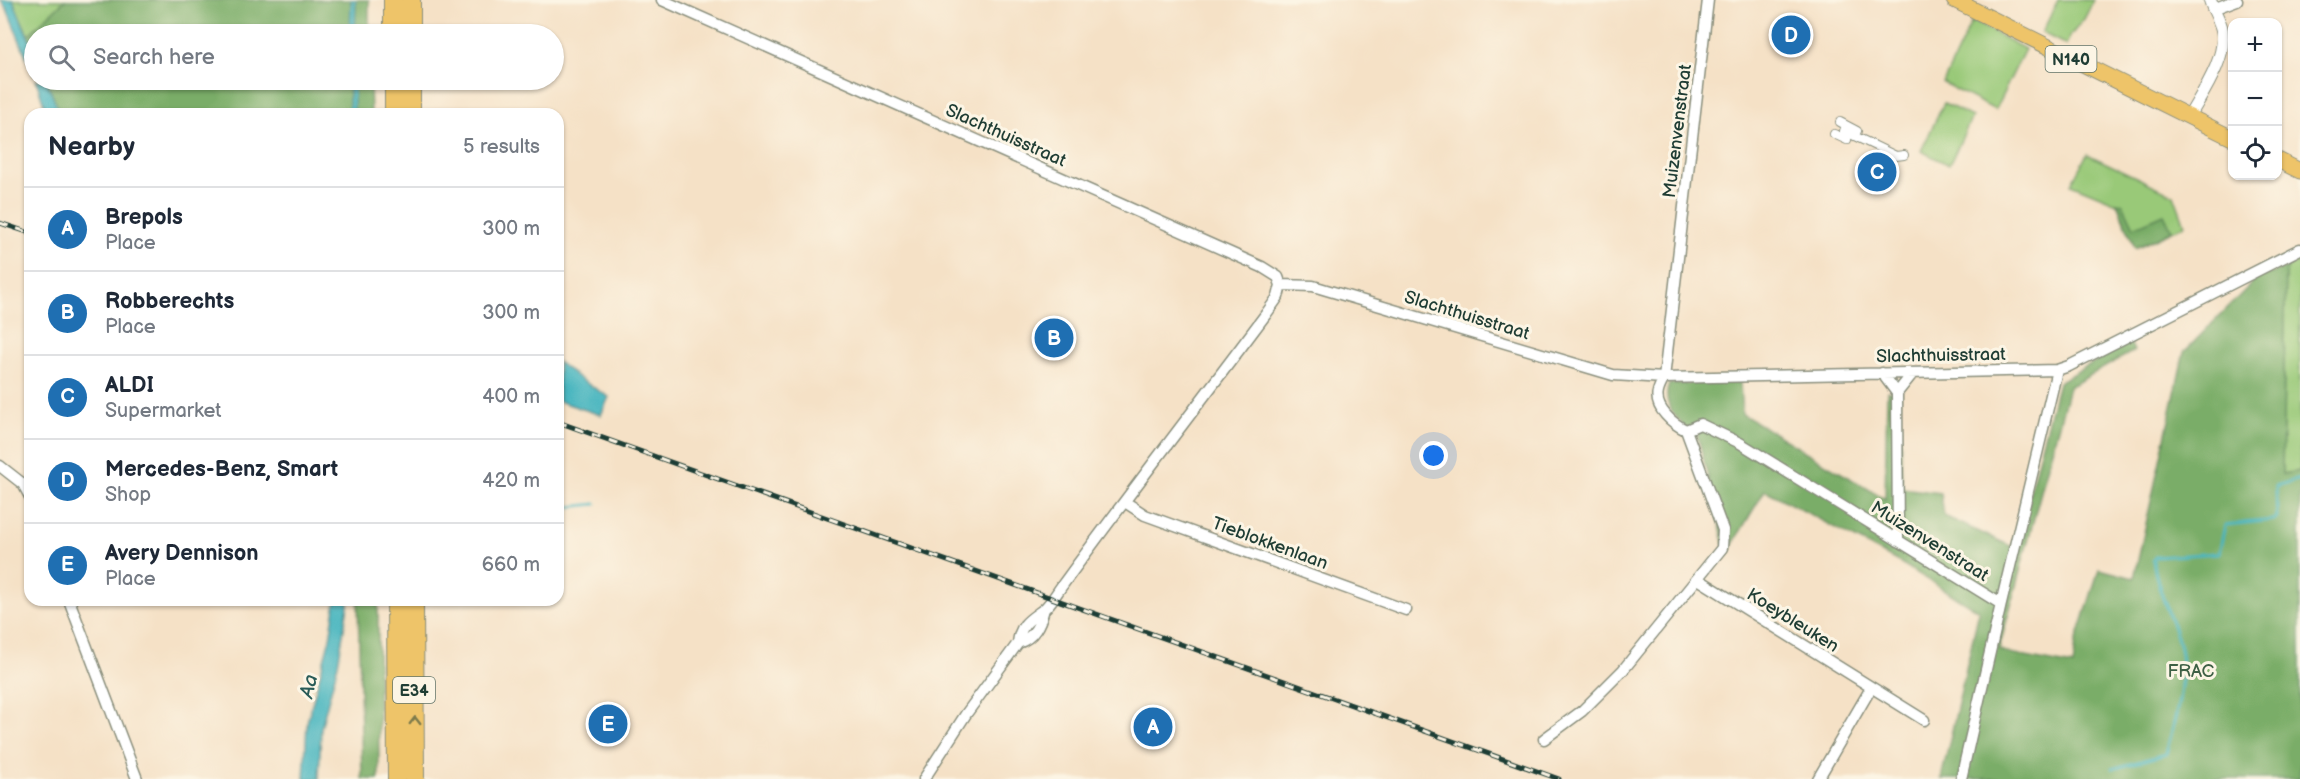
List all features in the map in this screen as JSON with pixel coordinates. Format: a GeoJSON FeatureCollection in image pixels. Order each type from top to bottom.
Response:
{"type":"FeatureCollection","features":[{"type":"Feature","properties":{"kind":"highway"},"geometry":{"type":"LineString","coordinates":[[393,0],[393,24]]}},
{"type":"Feature","properties":{"kind":"highway"},"geometry":{"type":"LineString","coordinates":[[411,0],[411,24]]}},
{"type":"Feature","properties":{"kind":"highway"},"geometry":{"type":"LineString","coordinates":[[394,90],[394,108]]}},
{"type":"Feature","properties":{"kind":"highway"},"geometry":{"type":"LineString","coordinates":[[411,90],[411,108]]}},
{"type":"Feature","properties":{"kind":"highway","name":"E34"},"geometry":{"type":"LineString","coordinates":[[396,606],[397,779]]}},
{"type":"Feature","properties":{"kind":"highway","name":"E34"},"geometry":{"type":"LineString","coordinates":[[414,606],[415,779]]}},
{"type":"Feature","properties":{"kind":"main road","name":"N140"},"geometry":{"type":"LineString","coordinates":[[1954,0],[2228,136]]}},
{"type":"Feature","properties":{"kind":"main road"},"geometry":{"type":"LineString","coordinates":[[2282,162],[2300,171]]}},
{"type":"Feature","properties":{"kind":"street","name":"Slachthuisstraat"},"geometry":{"type":"LineString","coordinates":[[662,0],[1272,272],[1278,277],[1281,285],[1313,286],[1613,375],[1665,378],[2057,370],[2300,249]]}},
{"type":"Feature","properties":{"kind":"street","name":"Muizenvenstraat"},"geometry":{"type":"LineString","coordinates":[[1708,0],[1665,378],[1658,392],[1660,407],[1679,427],[1686,430],[1700,424],[1740,443],[2001,604],[1961,779]]}},
{"type":"Feature","properties":{"kind":"street"},"geometry":{"type":"LineString","coordinates":[[2189,117],[2213,73],[2221,49],[2223,31],[2211,5],[2237,0]]}},
{"type":"Feature","properties":{"kind":"street"},"geometry":{"type":"LineString","coordinates":[[1861,139],[1857,125],[1841,120],[1857,131],[1856,133],[1845,128],[1844,131],[1896,156],[1904,155]]}},
{"type":"Feature","properties":{"kind":"street"},"geometry":{"type":"LineString","coordinates":[[1834,134],[1850,141],[1861,139]]}},
{"type":"Feature","properties":{"kind":"street"},"geometry":{"type":"LineString","coordinates":[[924,779],[966,714],[1018,643],[1020,632],[1027,621],[1044,609],[1125,502],[1266,314],[1278,297],[1281,285]]}},
{"type":"Feature","properties":{"kind":"street"},"geometry":{"type":"LineString","coordinates":[[2036,370],[2051,394]]}},
{"type":"Feature","properties":{"kind":"street"},"geometry":{"type":"LineString","coordinates":[[2001,604],[2057,370]]}},
{"type":"Feature","properties":{"kind":"street"},"geometry":{"type":"LineString","coordinates":[[1882,373],[1897,393],[1898,541]]}},
{"type":"Feature","properties":{"kind":"street"},"geometry":{"type":"LineString","coordinates":[[1897,393],[1913,373]]}},
{"type":"Feature","properties":{"kind":"street","name":"Muizenvenstraat"},"geometry":{"type":"LineString","coordinates":[[1544,739],[1582,711],[1623,670],[1722,548],[1723,530],[1686,430]]}},
{"type":"Feature","properties":{"kind":"street"},"geometry":{"type":"LineString","coordinates":[[0,466],[24,486]]}},
{"type":"Feature","properties":{"kind":"street","name":"Tieblokkenlaan"},"geometry":{"type":"LineString","coordinates":[[1125,502],[1145,515],[1406,610]]}},
{"type":"Feature","properties":{"kind":"street","name":"Koeybleuken"},"geometry":{"type":"LineString","coordinates":[[1698,579],[1924,720]]}},
{"type":"Feature","properties":{"kind":"street"},"geometry":{"type":"LineString","coordinates":[[71,606],[137,779]]}},
{"type":"Feature","properties":{"kind":"street"},"geometry":{"type":"LineString","coordinates":[[1818,779],[1871,688]]}},
{"type":"Feature","properties":{"kind":"green space"},"geometry":{"type":"Polygon","coordinates":[[[13,0],[65,0],[40,24],[24,26],[13,0]]]}},
{"type":"Feature","properties":{"kind":"green space"},"geometry":{"type":"Polygon","coordinates":[[[65,0],[369,0],[369,24],[40,24],[65,0]]]}},
{"type":"Feature","properties":{"kind":"green space"},"geometry":{"type":"Polygon","coordinates":[[[2058,0],[2094,0],[2066,45],[2042,33],[2058,0]]]}},
{"type":"Feature","properties":{"kind":"green space"},"geometry":{"type":"Polygon","coordinates":[[[1972,21],[2025,49],[1995,110],[1943,83],[1972,21]]]}},
{"type":"Feature","properties":{"kind":"green space"},"geometry":{"type":"Polygon","coordinates":[[[50,90],[370,90],[371,108],[58,108],[50,90]]]}},
{"type":"Feature","properties":{"kind":"green space"},"geometry":{"type":"Polygon","coordinates":[[[1944,103],[1972,117],[1949,165],[1921,151],[1944,103]]]}},
{"type":"Feature","properties":{"kind":"green space"},"geometry":{"type":"Polygon","coordinates":[[[2087,154],[2174,195],[2185,225],[2135,248],[2117,203],[2071,184],[2087,154]]]}},
{"type":"Feature","properties":{"kind":"green space"},"geometry":{"type":"Polygon","coordinates":[[[2117,202],[2123,204],[2134,227],[2164,214],[2172,231],[2135,248],[2117,202]]]}},
{"type":"Feature","properties":{"kind":"green space"},"geometry":{"type":"Polygon","coordinates":[[[2300,261],[2300,471],[2282,474],[2286,268],[2300,261]]]}},
{"type":"Feature","properties":{"kind":"green space","name":"FRAC"},"geometry":{"type":"Polygon","coordinates":[[[2286,268],[2282,474],[2300,471],[2300,779],[1941,779],[1979,611],[1904,565],[1765,490],[1727,554],[1697,433],[1691,434],[1681,423],[1667,399],[1669,384],[1740,382],[1742,414],[1885,499],[1887,391],[1899,392],[1902,488],[1941,493],[1944,516],[2015,548],[2058,382],[2130,342],[2134,351],[2069,387],[1999,649],[2010,654],[2073,666],[2076,643],[2099,569],[2134,578],[2184,352],[2256,279],[2286,268]]]}},
{"type":"Feature","properties":{"kind":"green space"},"geometry":{"type":"Polygon","coordinates":[[[358,606],[378,606],[379,779],[362,779],[358,606]]]}},
{"type":"Feature","properties":{"kind":"water"},"geometry":{"type":"Polygon","coordinates":[[[0,0],[13,0],[24,27],[24,51],[7,9],[0,0]]]}},
{"type":"Feature","properties":{"kind":"water"},"geometry":{"type":"Polygon","coordinates":[[[351,0],[356,0],[355,24],[350,24],[351,0]]]}},
{"type":"Feature","properties":{"kind":"water"},"geometry":{"type":"Polygon","coordinates":[[[39,90],[50,90],[58,108],[45,108],[39,90]]]}},
{"type":"Feature","properties":{"kind":"water"},"geometry":{"type":"Polygon","coordinates":[[[349,90],[354,90],[354,108],[349,108],[349,90]]]}},
{"type":"Feature","properties":{"kind":"water"},"geometry":{"type":"Polygon","coordinates":[[[564,367],[609,397],[601,415],[564,403],[564,367]]]}},
{"type":"Feature","properties":{"kind":"water"},"geometry":{"type":"Polygon","coordinates":[[[335,606],[348,606],[338,664],[321,728],[319,779],[304,779],[307,722],[330,638],[335,606]]]}},
{"type":"Feature","properties":{"kind":"waterway"},"geometry":{"type":"LineString","coordinates":[[2112,769],[2166,754],[2180,697],[2181,654],[2153,560],[2155,557],[2219,553],[2225,525],[2274,520],[2277,517],[2276,486],[2300,479]]}},
{"type":"Feature","properties":{"kind":"waterway"},"geometry":{"type":"LineString","coordinates":[[564,507],[596,504]]}},
{"type":"Feature","properties":{"kind":"railway"},"geometry":{"type":"LineString","coordinates":[[0,223],[24,231]]}},
{"type":"Feature","properties":{"kind":"railway"},"geometry":{"type":"LineString","coordinates":[[564,424],[1559,779]]}},
{"type":"Feature","properties":{"kind":"place","name":"Mercedes-Benz, Smart"},"geometry":{"type":"Point","coordinates":[1791,35]}},
{"type":"Feature","properties":{"kind":"place","name":"ALDI"},"geometry":{"type":"Point","coordinates":[1877,172]}},
{"type":"Feature","properties":{"kind":"place","name":"Robberechts"},"geometry":{"type":"Point","coordinates":[1054,338]}},
{"type":"Feature","properties":{"kind":"place","name":"Avery Dennison"},"geometry":{"type":"Point","coordinates":[608,724]}},
{"type":"Feature","properties":{"kind":"place","name":"Brepols"},"geometry":{"type":"Point","coordinates":[1153,727]}},
{"type":"Feature","properties":{"kind":"water label","name":"Aa"},"geometry":{"type":"Point","coordinates":[308,686]}}]}
